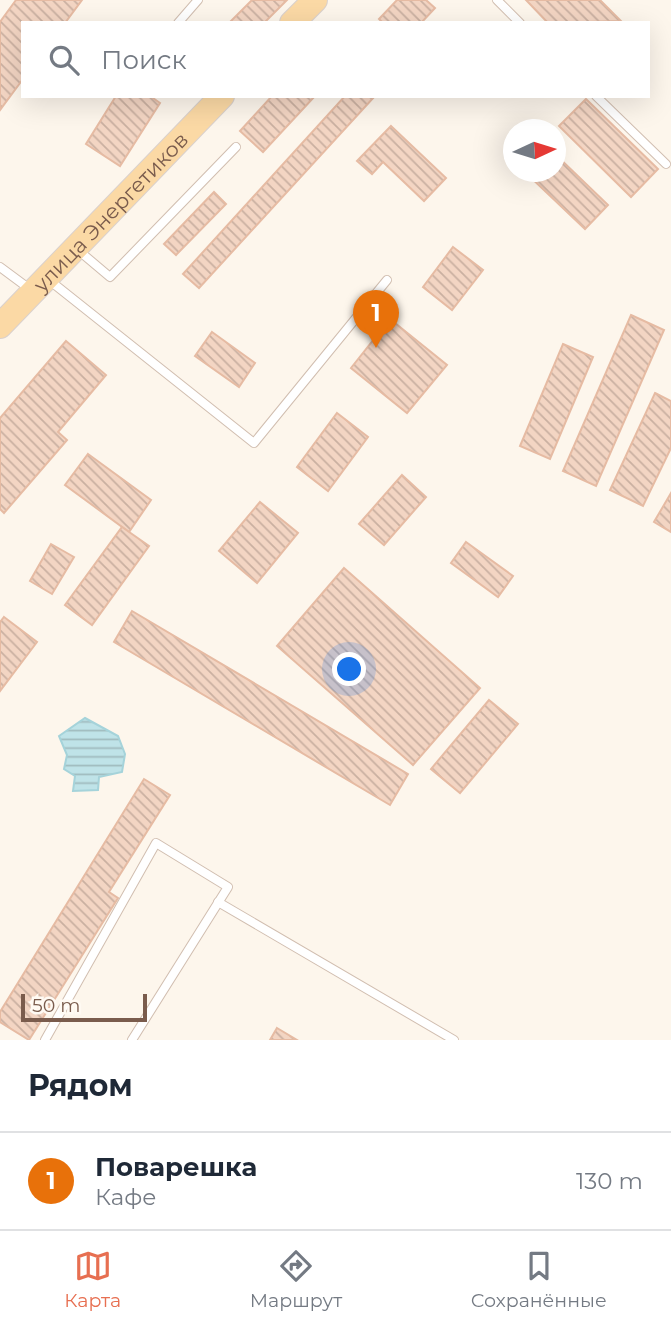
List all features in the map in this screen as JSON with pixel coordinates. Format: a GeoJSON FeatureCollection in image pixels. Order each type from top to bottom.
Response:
{"type":"FeatureCollection","features":[{"type":"Feature","properties":{"kind":"main road"},"geometry":{"type":"LineString","coordinates":[[294,21],[314,0]]}},
{"type":"Feature","properties":{"kind":"main road","name":"улица Энергетиков"},"geometry":{"type":"LineString","coordinates":[[0,326],[219,98]]}},
{"type":"Feature","properties":{"kind":"lane"},"geometry":{"type":"LineString","coordinates":[[180,21],[198,0]]}},
{"type":"Feature","properties":{"kind":"lane"},"geometry":{"type":"LineString","coordinates":[[497,0],[518,21]]}},
{"type":"Feature","properties":{"kind":"lane"},"geometry":{"type":"LineString","coordinates":[[598,98],[666,164]]}},
{"type":"Feature","properties":{"kind":"lane"},"geometry":{"type":"LineString","coordinates":[[75,248],[110,277],[236,147]]}},
{"type":"Feature","properties":{"kind":"lane"},"geometry":{"type":"LineString","coordinates":[[0,267],[41,285],[254,443],[387,280]]}},
{"type":"Feature","properties":{"kind":"lane"},"geometry":{"type":"LineString","coordinates":[[45,1040],[156,843],[228,887],[132,1040]]}},
{"type":"Feature","properties":{"kind":"lane"},"geometry":{"type":"LineString","coordinates":[[218,902],[454,1040]]}},
{"type":"Feature","properties":{"kind":"water"},"geometry":{"type":"Polygon","coordinates":[[[85,718],[118,736],[125,754],[122,772],[99,777],[98,790],[73,791],[75,776],[64,769],[67,755],[59,736],[85,718]]]}},
{"type":"Feature","properties":{"kind":"building"},"geometry":{"type":"Polygon","coordinates":[[[16,0],[82,0],[66,21],[21,21],[21,82],[0,110],[0,22],[16,0]]]}},
{"type":"Feature","properties":{"kind":"building"},"geometry":{"type":"Polygon","coordinates":[[[252,0],[287,0],[266,21],[231,21],[252,0]]]}},
{"type":"Feature","properties":{"kind":"building"},"geometry":{"type":"Polygon","coordinates":[[[397,0],[426,0],[435,8],[423,21],[379,19],[397,0]]]}},
{"type":"Feature","properties":{"kind":"building"},"geometry":{"type":"Polygon","coordinates":[[[526,0],[600,0],[621,21],[546,21],[526,0]]]}},
{"type":"Feature","properties":{"kind":"building"},"geometry":{"type":"Polygon","coordinates":[[[115,98],[153,98],[160,103],[120,166],[86,144],[115,98]]]}},
{"type":"Feature","properties":{"kind":"building"},"geometry":{"type":"Polygon","coordinates":[[[270,98],[313,98],[263,152],[240,131],[270,98]]]}},
{"type":"Feature","properties":{"kind":"building"},"geometry":{"type":"Polygon","coordinates":[[[343,98],[373,98],[199,288],[183,274],[343,98]]]}},
{"type":"Feature","properties":{"kind":"building"},"geometry":{"type":"Polygon","coordinates":[[[586,99],[658,169],[631,197],[566,133],[566,119],[586,99]]]}},
{"type":"Feature","properties":{"kind":"building"},"geometry":{"type":"Polygon","coordinates":[[[391,126],[446,178],[424,201],[383,162],[372,174],[357,161],[391,126]]]}},
{"type":"Feature","properties":{"kind":"building"},"geometry":{"type":"Polygon","coordinates":[[[566,165],[608,205],[585,229],[536,182],[566,182],[566,165]]]}},
{"type":"Feature","properties":{"kind":"building"},"geometry":{"type":"Polygon","coordinates":[[[214,192],[226,204],[176,255],[164,244],[214,192]]]}},
{"type":"Feature","properties":{"kind":"building"},"geometry":{"type":"Polygon","coordinates":[[[453,247],[483,270],[452,310],[423,287],[453,247]]]}},
{"type":"Feature","properties":{"kind":"building"},"geometry":{"type":"Polygon","coordinates":[[[631,315],[664,330],[596,486],[563,471],[631,315]]]}},
{"type":"Feature","properties":{"kind":"building"},"geometry":{"type":"Polygon","coordinates":[[[390,319],[447,365],[407,413],[351,368],[390,319]]]}},
{"type":"Feature","properties":{"kind":"building"},"geometry":{"type":"Polygon","coordinates":[[[212,332],[255,363],[239,387],[195,356],[212,332]]]}},
{"type":"Feature","properties":{"kind":"building"},"geometry":{"type":"Polygon","coordinates":[[[66,341],[106,375],[58,432],[67,440],[4,513],[0,509],[0,418],[66,341]]]}},
{"type":"Feature","properties":{"kind":"building"},"geometry":{"type":"Polygon","coordinates":[[[563,344],[593,357],[550,459],[520,446],[563,344]]]}},
{"type":"Feature","properties":{"kind":"building"},"geometry":{"type":"Polygon","coordinates":[[[655,393],[671,401],[671,448],[643,506],[610,490],[655,393]]]}},
{"type":"Feature","properties":{"kind":"building"},"geometry":{"type":"Polygon","coordinates":[[[337,413],[368,437],[328,491],[297,467],[337,413]]]}},
{"type":"Feature","properties":{"kind":"building"},"geometry":{"type":"Polygon","coordinates":[[[88,454],[151,500],[129,532],[65,485],[88,454]]]}},
{"type":"Feature","properties":{"kind":"building"},"geometry":{"type":"Polygon","coordinates":[[[402,475],[426,497],[384,545],[359,524],[402,475]]]}},
{"type":"Feature","properties":{"kind":"building"},"geometry":{"type":"Polygon","coordinates":[[[671,493],[671,532],[654,522],[671,493]]]}},
{"type":"Feature","properties":{"kind":"building"},"geometry":{"type":"Polygon","coordinates":[[[260,502],[298,533],[257,583],[219,551],[260,502]]]}},
{"type":"Feature","properties":{"kind":"building"},"geometry":{"type":"Polygon","coordinates":[[[122,527],[149,546],[92,625],[65,605],[122,527]]]}},
{"type":"Feature","properties":{"kind":"building"},"geometry":{"type":"Polygon","coordinates":[[[466,542],[513,576],[498,597],[451,563],[466,542]]]}},
{"type":"Feature","properties":{"kind":"building"},"geometry":{"type":"Polygon","coordinates":[[[51,544],[74,557],[52,594],[30,581],[51,544]]]}},
{"type":"Feature","properties":{"kind":"building"},"geometry":{"type":"Polygon","coordinates":[[[344,568],[480,688],[413,765],[277,646],[344,568]]]}},
{"type":"Feature","properties":{"kind":"building"},"geometry":{"type":"Polygon","coordinates":[[[132,611],[408,774],[390,805],[114,642],[132,611]]]}},
{"type":"Feature","properties":{"kind":"building"},"geometry":{"type":"Polygon","coordinates":[[[4,617],[37,642],[0,691],[0,622],[4,617]]]}},
{"type":"Feature","properties":{"kind":"building"},"geometry":{"type":"Polygon","coordinates":[[[489,700],[518,724],[460,793],[431,769],[489,700]]]}},
{"type":"Feature","properties":{"kind":"building"},"geometry":{"type":"Polygon","coordinates":[[[144,779],[170,795],[109,892],[118,898],[29,1040],[0,1022],[0,1012],[144,779]]]}},
{"type":"Feature","properties":{"kind":"building"},"geometry":{"type":"Polygon","coordinates":[[[277,1028],[297,1040],[270,1040],[277,1028]]]}},
{"type":"Feature","properties":{"kind":"place","name":"Поварешка"},"geometry":{"type":"Point","coordinates":[376,348]}}]}
